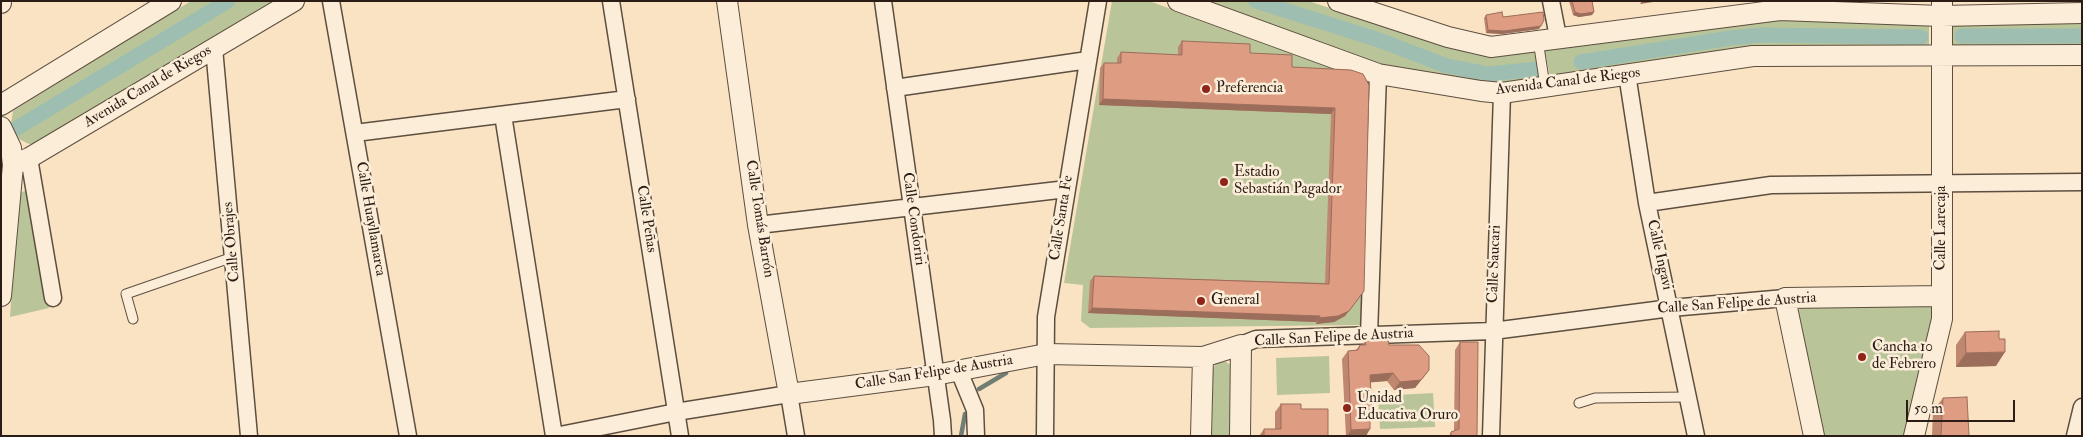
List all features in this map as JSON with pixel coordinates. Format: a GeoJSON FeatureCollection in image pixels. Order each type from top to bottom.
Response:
{"type":"FeatureCollection","features":[{"type":"Feature","properties":{"kind":"street"},"geometry":{"type":"LineString","coordinates":[[1,105],[171,1]]}},
{"type":"Feature","properties":{"kind":"street","name":"Avenida Canal de Riegos"},"geometry":{"type":"LineString","coordinates":[[14,164],[294,1]]}},
{"type":"Feature","properties":{"kind":"street","name":"Calle Huayllamarca"},"geometry":{"type":"LineString","coordinates":[[331,1],[408,436]]}},
{"type":"Feature","properties":{"kind":"street","name":"Calle Peñas"},"geometry":{"type":"LineString","coordinates":[[611,1],[680,436]]}},
{"type":"Feature","properties":{"kind":"street","name":"Calle Tomás Barrón"},"geometry":{"type":"LineString","coordinates":[[727,1],[758,225],[796,436]]}},
{"type":"Feature","properties":{"kind":"street","name":"Calle Condoriri"},"geometry":{"type":"LineString","coordinates":[[883,1],[943,436]]}},
{"type":"Feature","properties":{"kind":"street","name":"Calle Santa Fe"},"geometry":{"type":"LineString","coordinates":[[1045,436],[1046,317],[1098,1]]}},
{"type":"Feature","properties":{"kind":"street","name":"Avenida Canal de Riegos"},"geometry":{"type":"LineString","coordinates":[[1178,1],[1378,74],[1502,93],[1753,56],[2082,55]]}},
{"type":"Feature","properties":{"kind":"street"},"geometry":{"type":"LineString","coordinates":[[1338,1],[1473,44],[1491,47],[1780,10],[1942,9],[2082,13]]}},
{"type":"Feature","properties":{"kind":"street"},"geometry":{"type":"LineString","coordinates":[[1551,1],[1558,38]]}},
{"type":"Feature","properties":{"kind":"street","name":"Calle Larecaja"},"geometry":{"type":"LineString","coordinates":[[1914,436],[1942,319],[1942,9]]}},
{"type":"Feature","properties":{"kind":"street","name":"Calle Obrajes"},"geometry":{"type":"LineString","coordinates":[[214,48],[249,436]]}},
{"type":"Feature","properties":{"kind":"street"},"geometry":{"type":"LineString","coordinates":[[895,88],[1088,60]]}},
{"type":"Feature","properties":{"kind":"street"},"geometry":{"type":"LineString","coordinates":[[1369,335],[1378,74]]}},
{"type":"Feature","properties":{"kind":"street","name":"Calle Ingavi"},"geometry":{"type":"LineString","coordinates":[[1627,74],[1647,203],[1671,308],[1696,436]]}},
{"type":"Feature","properties":{"kind":"street","name":"Calle Saucari"},"geometry":{"type":"LineString","coordinates":[[1491,436],[1502,93]]}},
{"type":"Feature","properties":{"kind":"street"},"geometry":{"type":"LineString","coordinates":[[354,133],[626,99]]}},
{"type":"Feature","properties":{"kind":"street"},"geometry":{"type":"LineString","coordinates":[[503,115],[554,436]]}},
{"type":"Feature","properties":{"kind":"street"},"geometry":{"type":"LineString","coordinates":[[1,127],[11,148],[53,298]]}},
{"type":"Feature","properties":{"kind":"street"},"geometry":{"type":"LineString","coordinates":[[1,296],[14,164]]}},
{"type":"Feature","properties":{"kind":"street"},"geometry":{"type":"LineString","coordinates":[[1647,203],[1771,185],[1942,185],[2082,182]]}},
{"type":"Feature","properties":{"kind":"street"},"geometry":{"type":"LineString","coordinates":[[758,225],[1067,189]]}},
{"type":"Feature","properties":{"kind":"street","name":"Calle San Felipe de Austria"},"geometry":{"type":"LineString","coordinates":[[554,436],[676,412],[789,394],[935,375],[1046,354],[1203,357],[1256,339],[1493,331],[1671,308],[1785,298],[1942,296]]}},
{"type":"Feature","properties":{"kind":"street"},"geometry":{"type":"LineString","coordinates":[[1785,298],[1814,436]]}},
{"type":"Feature","properties":{"kind":"street"},"geometry":{"type":"LineString","coordinates":[[1240,436],[1241,345]]}},
{"type":"Feature","properties":{"kind":"street"},"geometry":{"type":"LineString","coordinates":[[1201,436],[1203,357]]}},
{"type":"Feature","properties":{"kind":"street"},"geometry":{"type":"LineString","coordinates":[[959,371],[975,410],[976,436]]}},
{"type":"Feature","properties":{"kind":"street"},"geometry":{"type":"LineString","coordinates":[[2075,436],[2081,413]]}},
{"type":"Feature","properties":{"kind":"lane"},"geometry":{"type":"LineString","coordinates":[[1538,40],[1545,86]]}},
{"type":"Feature","properties":{"kind":"lane"},"geometry":{"type":"LineString","coordinates":[[133,320],[126,294],[233,257]]}},
{"type":"Feature","properties":{"kind":"lane"},"geometry":{"type":"LineString","coordinates":[[1578,403],[1595,398],[1688,397]]}},
{"type":"Feature","properties":{"kind":"green space"},"geometry":{"type":"Polygon","coordinates":[[[191,1],[279,1],[41,144],[29,144],[19,139],[11,124],[13,111],[191,1]]]}},
{"type":"Feature","properties":{"kind":"green space","name":"Estadio Sebastián Pagador"},"geometry":{"type":"Polygon","coordinates":[[[1112,1],[1149,1],[1370,81],[1364,325],[1090,328],[1081,321],[1083,285],[1064,283],[1112,1]]]}},
{"type":"Feature","properties":{"kind":"green space"},"geometry":{"type":"Polygon","coordinates":[[[1201,1],[1308,1],[1476,55],[1505,56],[1535,51],[1540,81],[1502,86],[1468,83],[1375,63],[1201,1]]]}},
{"type":"Feature","properties":{"kind":"green space"},"geometry":{"type":"Polygon","coordinates":[[[1783,17],[1929,23],[1929,47],[1550,77],[1544,47],[1783,17]]]}},
{"type":"Feature","properties":{"kind":"green space"},"geometry":{"type":"Polygon","coordinates":[[[2082,20],[2082,48],[1951,49],[1950,21],[2082,20]]]}},
{"type":"Feature","properties":{"kind":"green space"},"geometry":{"type":"Polygon","coordinates":[[[26,190],[30,195],[49,308],[10,317],[19,194],[26,190]]]}},
{"type":"Feature","properties":{"kind":"green space"},"geometry":{"type":"Polygon","coordinates":[[[1929,304],[1933,309],[1934,317],[1906,436],[1824,436],[1798,313],[1801,305],[1929,304]]]}},
{"type":"Feature","properties":{"kind":"green space"},"geometry":{"type":"Polygon","coordinates":[[[1329,356],[1330,393],[1277,395],[1276,358],[1329,356]]]}},
{"type":"Feature","properties":{"kind":"green space"},"geometry":{"type":"Polygon","coordinates":[[[1223,360],[1232,366],[1231,436],[1212,436],[1213,369],[1216,363],[1223,360]]]}},
{"type":"Feature","properties":{"kind":"green space"},"geometry":{"type":"Polygon","coordinates":[[[1433,393],[1435,427],[1380,429],[1378,396],[1433,393]]]}},
{"type":"Feature","properties":{"kind":"building"},"geometry":{"type":"Polygon","coordinates":[[[1572,1],[1592,1],[1594,12],[1581,14],[1575,12],[1572,1]]]}},
{"type":"Feature","properties":{"kind":"building"},"geometry":{"type":"Polygon","coordinates":[[[1502,12],[1503,17],[1543,12],[1544,20],[1541,26],[1504,31],[1488,30],[1486,15],[1502,12]]]}},
{"type":"Feature","properties":{"kind":"building"},"geometry":{"type":"Polygon","coordinates":[[[1182,41],[1250,44],[1250,53],[1292,55],[1292,67],[1351,70],[1363,74],[1369,85],[1364,291],[1349,311],[1338,316],[1319,318],[1320,316],[1092,308],[1094,276],[1329,284],[1335,108],[1103,99],[1104,63],[1121,63],[1121,52],[1182,55],[1182,41]]]}},
{"type":"Feature","properties":{"kind":"building"},"geometry":{"type":"Polygon","coordinates":[[[1999,331],[1999,339],[2005,339],[2005,352],[1966,353],[1965,332],[1999,331]]]}},
{"type":"Feature","properties":{"kind":"building"},"geometry":{"type":"Polygon","coordinates":[[[1388,339],[1389,345],[1419,345],[1429,356],[1429,370],[1421,380],[1400,382],[1393,373],[1370,375],[1372,412],[1370,414],[1370,429],[1351,430],[1348,351],[1358,350],[1360,345],[1366,345],[1365,341],[1388,339]]]}},
{"type":"Feature","properties":{"kind":"building"},"geometry":{"type":"Polygon","coordinates":[[[1460,342],[1478,342],[1477,436],[1451,436],[1451,432],[1459,429],[1460,342]]]}},
{"type":"Feature","properties":{"kind":"building"},"geometry":{"type":"Polygon","coordinates":[[[1967,397],[1969,436],[1942,436],[1943,398],[1967,397]]]}},
{"type":"Feature","properties":{"kind":"building"},"geometry":{"type":"Polygon","coordinates":[[[1281,404],[1301,404],[1301,409],[1328,409],[1328,436],[1264,436],[1264,429],[1281,429],[1281,404]]]}},
{"type":"Feature","properties":{"kind":"waterway"},"geometry":{"type":"LineString","coordinates":[[17,128],[228,1]]}},
{"type":"Feature","properties":{"kind":"waterway"},"geometry":{"type":"LineString","coordinates":[[1256,1],[1379,40],[1447,66],[1489,74],[1537,69]]}},
{"type":"Feature","properties":{"kind":"waterway"},"geometry":{"type":"LineString","coordinates":[[1581,62],[1730,38],[1761,35],[1921,37]]}},
{"type":"Feature","properties":{"kind":"waterway"},"geometry":{"type":"LineString","coordinates":[[1962,36],[2082,36]]}},
{"type":"Feature","properties":{"kind":"waterway"},"geometry":{"type":"LineString","coordinates":[[979,389],[1006,373]]}},
{"type":"Feature","properties":{"kind":"waterway"},"geometry":{"type":"LineString","coordinates":[[961,436],[965,414]]}},
{"type":"Feature","properties":{"kind":"place","name":"Preferencia"},"geometry":{"type":"Point","coordinates":[1206,89]}},
{"type":"Feature","properties":{"kind":"place","name":"Estadio Sebastián Pagador"},"geometry":{"type":"Point","coordinates":[1224,182]}},
{"type":"Feature","properties":{"kind":"place","name":"General"},"geometry":{"type":"Point","coordinates":[1201,301]}},
{"type":"Feature","properties":{"kind":"place","name":"Cancha 10 de Febrero"},"geometry":{"type":"Point","coordinates":[1862,357]}},
{"type":"Feature","properties":{"kind":"place","name":"Unidad Educativa Oruro"},"geometry":{"type":"Point","coordinates":[1347,408]}}]}
